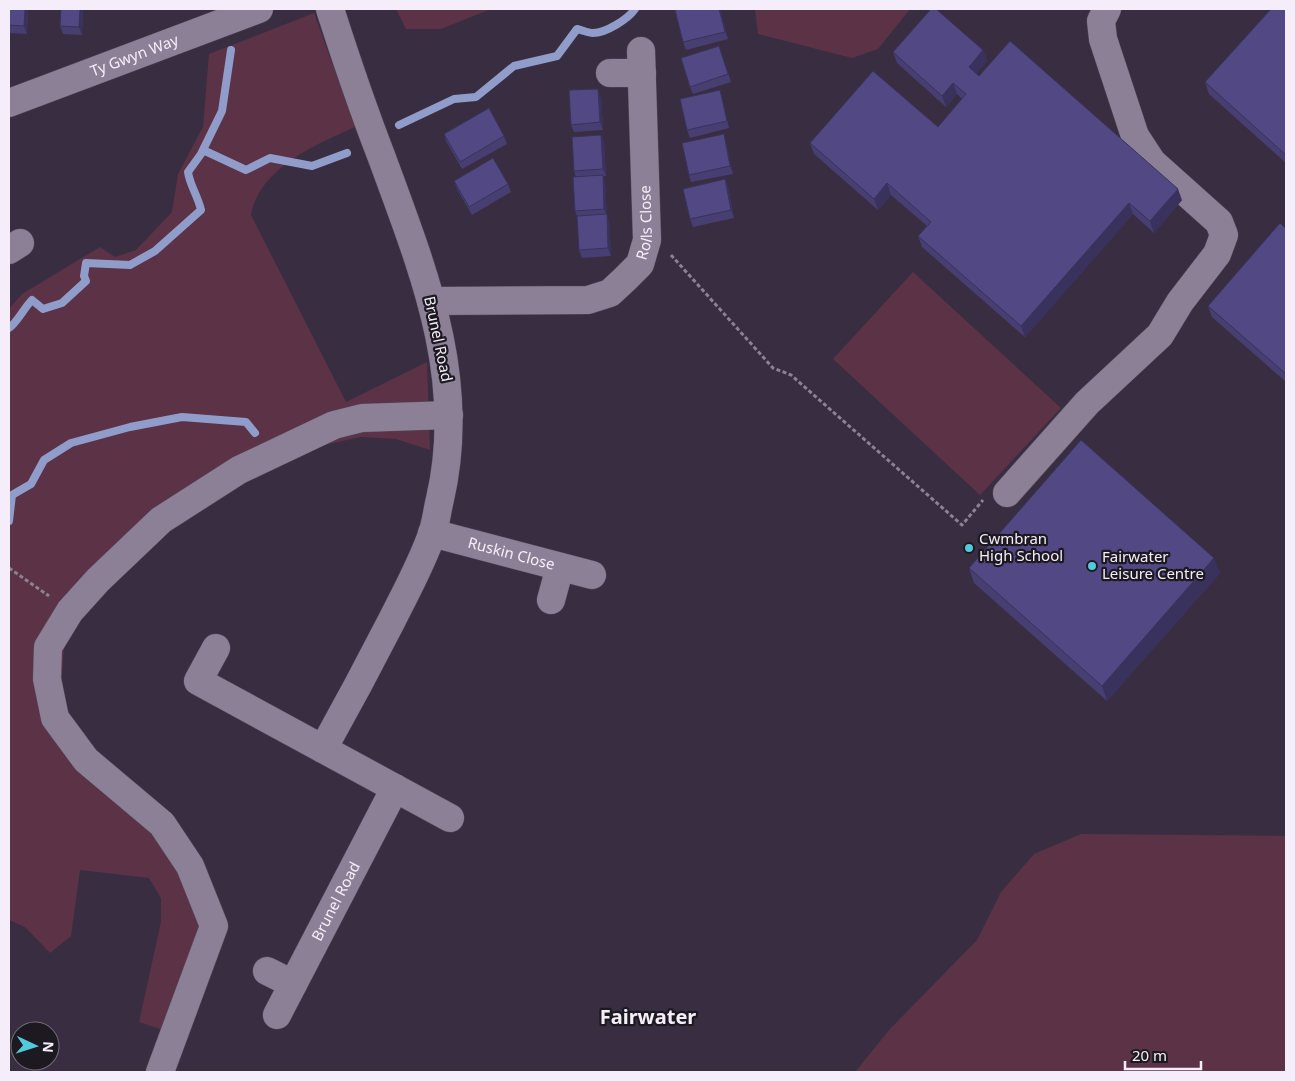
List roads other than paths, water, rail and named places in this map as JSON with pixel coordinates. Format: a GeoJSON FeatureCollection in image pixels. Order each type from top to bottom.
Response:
{"type":"FeatureCollection","features":[{"type":"Feature","properties":{"kind":"street","name":"Ty Gwyn Way"},"geometry":{"type":"LineString","coordinates":[[9,104],[259,9]]}},
{"type":"Feature","properties":{"kind":"street","name":"Brunel Road"},"geometry":{"type":"LineString","coordinates":[[324,749],[410,585],[432,533],[444,480],[449,415],[443,348],[432,301],[404,218],[356,90],[330,9]]}},
{"type":"Feature","properties":{"kind":"street"},"geometry":{"type":"LineString","coordinates":[[1007,493],[1087,403],[1160,335],[1180,302],[1217,254],[1224,235],[1219,222],[1152,162],[1135,136],[1103,39],[1101,21],[1107,9]]}},
{"type":"Feature","properties":{"kind":"street","name":"Rolls Close"},"geometry":{"type":"LineString","coordinates":[[432,301],[588,300],[610,293],[640,264],[647,240],[642,62],[610,74]]}},
{"type":"Feature","properties":{"kind":"street"},"geometry":{"type":"LineString","coordinates":[[160,1072],[214,926],[190,866],[162,824],[86,760],[55,718],[47,679],[48,646],[70,611],[98,580],[161,520],[239,470],[334,425],[362,418],[449,415]]}},
{"type":"Feature","properties":{"kind":"street","name":"Ruskin Close"},"geometry":{"type":"LineString","coordinates":[[432,533],[592,576]]}},
{"type":"Feature","properties":{"kind":"street"},"geometry":{"type":"LineString","coordinates":[[551,600],[560,567]]}},
{"type":"Feature","properties":{"kind":"street"},"geometry":{"type":"LineString","coordinates":[[216,648],[198,681],[450,818]]}},
{"type":"Feature","properties":{"kind":"street","name":"Brunel Road"},"geometry":{"type":"LineString","coordinates":[[277,1015],[395,788]]}},
{"type":"Feature","properties":{"kind":"street"},"geometry":{"type":"LineString","coordinates":[[267,971],[293,984]]}},
{"type":"Feature","properties":{"kind":"waterway"},"geometry":{"type":"LineString","coordinates":[[399,125],[454,99],[476,97],[514,66],[557,56],[577,29],[589,33],[604,31],[622,21],[635,9]]}},
{"type":"Feature","properties":{"kind":"waterway"},"geometry":{"type":"LineString","coordinates":[[9,328],[32,300],[43,309],[62,303],[86,281],[84,276],[86,263],[130,265],[155,251],[201,210],[188,172],[201,154],[222,111],[231,50]]}},
{"type":"Feature","properties":{"kind":"waterway"},"geometry":{"type":"LineString","coordinates":[[203,150],[246,170],[270,158],[312,166],[347,153]]}},
{"type":"Feature","properties":{"kind":"waterway"},"geometry":{"type":"LineString","coordinates":[[9,521],[12,495],[31,484],[44,460],[71,443],[130,427],[182,417],[246,422],[255,433]]}},
{"type":"Feature","properties":{"kind":"place","name":"Cwmbran High School"},"geometry":{"type":"Point","coordinates":[969,548]}},
{"type":"Feature","properties":{"kind":"place","name":"Fairwater Leisure Centre"},"geometry":{"type":"Point","coordinates":[1092,566]}},
{"type":"Feature","properties":{"kind":"district","name":"Fairwater"},"geometry":{"type":"Point","coordinates":[648,1017]}}]}
